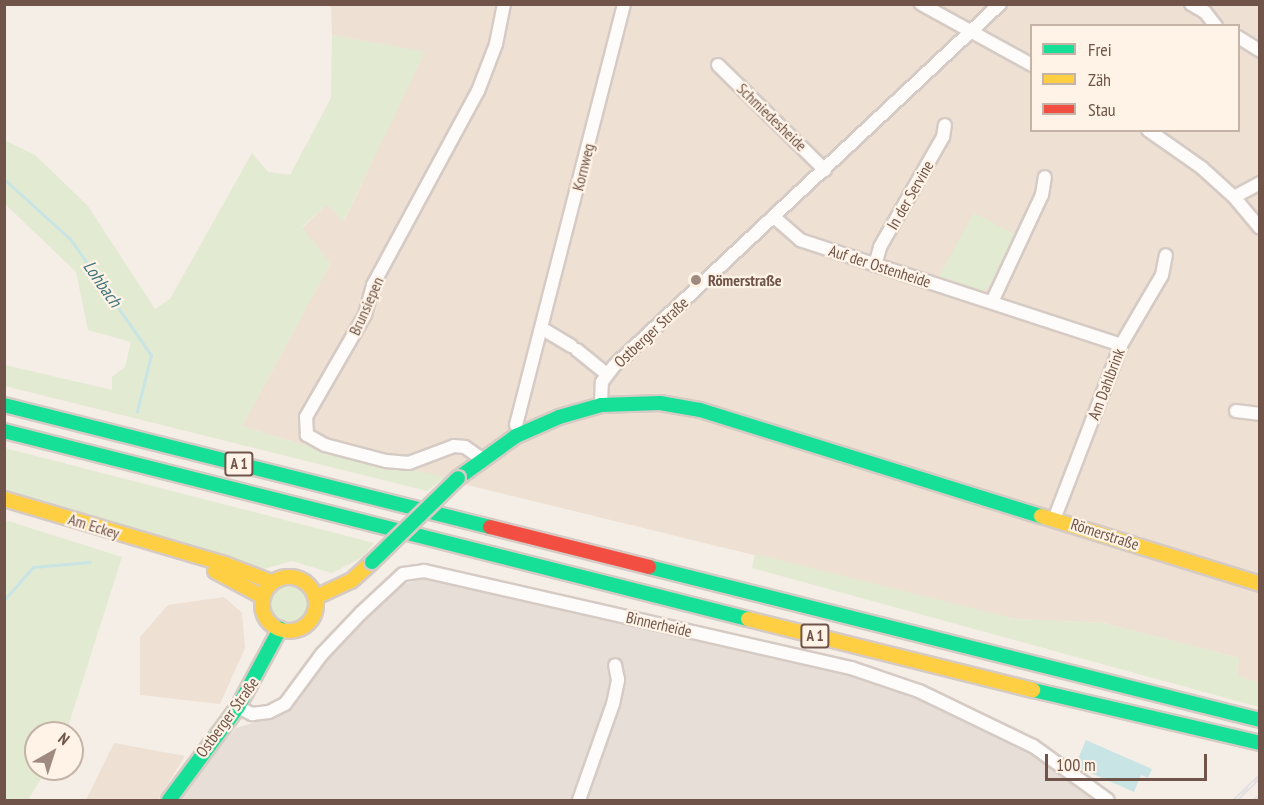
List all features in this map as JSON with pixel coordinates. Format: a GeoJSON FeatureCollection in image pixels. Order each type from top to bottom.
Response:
{"type":"FeatureCollection","features":[{"type":"Feature","properties":{"kind":"main road","name":"Römerstraße"},"geometry":{"type":"LineString","coordinates":[[601,405],[660,403],[700,410],[1055,517],[1260,584]]}},
{"type":"Feature","properties":{"kind":"main road","name":"A 1"},"geometry":{"type":"LineString","coordinates":[[4,405],[1260,720]]}},
{"type":"Feature","properties":{"kind":"main road"},"geometry":{"type":"LineString","coordinates":[[316,597],[351,581],[458,478],[516,436],[559,417],[601,405]]}},
{"type":"Feature","properties":{"kind":"main road","name":"A 1"},"geometry":{"type":"LineString","coordinates":[[4,431],[946,669],[1260,743]]}},
{"type":"Feature","properties":{"kind":"main road","name":"Am Eckey"},"geometry":{"type":"LineString","coordinates":[[4,499],[225,564],[272,582]]}},
{"type":"Feature","properties":{"kind":"main road","name":"Am Eckey"},"geometry":{"type":"LineString","coordinates":[[183,553],[263,597]]}},
{"type":"Feature","properties":{"kind":"main road"},"geometry":{"type":"LineString","coordinates":[[298,577],[313,589],[316,597],[314,616],[308,624],[290,631],[280,629],[264,613],[263,597],[272,582],[280,578],[298,577]]}},
{"type":"Feature","properties":{"kind":"main road","name":"Ostberger Straße"},"geometry":{"type":"LineString","coordinates":[[169,801],[238,707],[280,629]]}},
{"type":"Feature","properties":{"kind":"street","name":"Brunsiepen"},"geometry":{"type":"LineString","coordinates":[[482,459],[465,447],[454,446],[410,463],[386,461],[325,445],[307,435],[306,417],[365,315],[373,285],[478,91],[496,44],[504,4]]}},
{"type":"Feature","properties":{"kind":"street","name":"Kornweg"},"geometry":{"type":"LineString","coordinates":[[516,425],[543,328],[624,4]]}},
{"type":"Feature","properties":{"kind":"street"},"geometry":{"type":"LineString","coordinates":[[921,4],[1030,63]]}},
{"type":"Feature","properties":{"kind":"street","name":"Ostberger Straße"},"geometry":{"type":"LineString","coordinates":[[601,405],[600,392],[607,374],[974,33],[1000,4]]}},
{"type":"Feature","properties":{"kind":"street"},"geometry":{"type":"LineString","coordinates":[[1191,4],[1205,12],[1214,24]]}},
{"type":"Feature","properties":{"kind":"street"},"geometry":{"type":"LineString","coordinates":[[1240,38],[1260,51]]}},
{"type":"Feature","properties":{"kind":"street","name":"Schmiedesheide"},"geometry":{"type":"LineString","coordinates":[[718,65],[825,170]]}},
{"type":"Feature","properties":{"kind":"street","name":"In der Servine"},"geometry":{"type":"LineString","coordinates":[[875,265],[880,247],[943,137],[945,125]]}},
{"type":"Feature","properties":{"kind":"street"},"geometry":{"type":"LineString","coordinates":[[1157,133],[1234,197],[1260,228]]}},
{"type":"Feature","properties":{"kind":"street"},"geometry":{"type":"LineString","coordinates":[[992,302],[1042,195],[1045,177]]}},
{"type":"Feature","properties":{"kind":"street"},"geometry":{"type":"LineString","coordinates":[[1234,197],[1260,183]]}},
{"type":"Feature","properties":{"kind":"street","name":"Auf der Ostenheide"},"geometry":{"type":"LineString","coordinates":[[774,217],[800,240],[1121,345]]}},
{"type":"Feature","properties":{"kind":"street","name":"Am Dahlbrink"},"geometry":{"type":"LineString","coordinates":[[1055,517],[1121,345],[1162,275],[1166,255]]}},
{"type":"Feature","properties":{"kind":"street"},"geometry":{"type":"LineString","coordinates":[[543,328],[574,348],[607,374]]}},
{"type":"Feature","properties":{"kind":"street"},"geometry":{"type":"LineString","coordinates":[[1236,411],[1260,414]]}},
{"type":"Feature","properties":{"kind":"street","name":"Binnerheide"},"geometry":{"type":"LineString","coordinates":[[238,707],[252,714],[269,712],[285,704],[322,654],[361,613],[403,574],[424,571],[851,668],[920,691],[1033,746],[1108,801]]}},
{"type":"Feature","properties":{"kind":"street"},"geometry":{"type":"LineString","coordinates":[[579,801],[613,704],[618,680],[615,665]]}},
{"type":"Feature","properties":{"kind":"shaded area"},"geometry":{"type":"Polygon","coordinates":[[[331,5],[1259,5],[1259,683],[1237,675],[1239,658],[1104,623],[1015,619],[304,445],[242,426],[330,264],[302,228],[327,204],[344,221],[424,52],[332,35],[331,5]]]}},
{"type":"Feature","properties":{"kind":"shaded area"},"geometry":{"type":"Polygon","coordinates":[[[427,576],[449,578],[879,682],[938,701],[1045,752],[1102,800],[181,800],[194,776],[236,728],[286,713],[329,657],[394,588],[427,576]]]}},
{"type":"Feature","properties":{"kind":"shaded area"},"geometry":{"type":"Polygon","coordinates":[[[224,597],[242,613],[245,648],[220,704],[140,695],[140,637],[168,605],[224,597]]]}},
{"type":"Feature","properties":{"kind":"shaded area"},"geometry":{"type":"Polygon","coordinates":[[[114,743],[185,756],[158,800],[86,800],[114,743]]]}},
{"type":"Feature","properties":{"kind":"green space"},"geometry":{"type":"Polygon","coordinates":[[[332,35],[425,52],[343,222],[327,204],[302,227],[330,264],[242,426],[304,445],[445,477],[427,491],[5,386],[5,365],[112,390],[112,377],[125,367],[131,342],[88,330],[76,272],[5,204],[4,140],[35,155],[88,206],[155,309],[170,299],[252,153],[268,172],[290,175],[331,98],[332,35]]]}},
{"type":"Feature","properties":{"kind":"green space"},"geometry":{"type":"Polygon","coordinates":[[[974,213],[1016,235],[994,282],[983,291],[939,276],[974,213]]]}},
{"type":"Feature","properties":{"kind":"green space"},"geometry":{"type":"Polygon","coordinates":[[[5,448],[374,543],[363,557],[332,573],[292,561],[264,569],[5,491],[5,448]]]}},
{"type":"Feature","properties":{"kind":"green space"},"geometry":{"type":"Polygon","coordinates":[[[5,520],[122,557],[70,721],[24,721],[24,781],[40,781],[29,798],[32,800],[5,800],[5,520]]]}},
{"type":"Feature","properties":{"kind":"green space"},"geometry":{"type":"Polygon","coordinates":[[[755,554],[1015,619],[1104,623],[1239,658],[1237,675],[1259,683],[1259,707],[752,568],[755,554]]]}},
{"type":"Feature","properties":{"kind":"green space"},"geometry":{"type":"Polygon","coordinates":[[[289,581],[304,588],[311,603],[304,618],[289,625],[274,618],[267,603],[274,588],[289,581]]]}},
{"type":"Feature","properties":{"kind":"water"},"geometry":{"type":"Polygon","coordinates":[[[1086,740],[1152,769],[1148,778],[1141,775],[1134,792],[1075,766],[1086,740]]]}},
{"type":"Feature","properties":{"kind":"waterway","name":"Lohbach"},"geometry":{"type":"LineString","coordinates":[[4,179],[71,240],[151,355],[137,411]]}},
{"type":"Feature","properties":{"kind":"waterway","name":"Lohbach"},"geometry":{"type":"LineString","coordinates":[[4,600],[33,567],[90,562]]}},
{"type":"Feature","properties":{"kind":"railway"},"geometry":{"type":"LineString","coordinates":[[1235,800],[1260,776]]}},
{"type":"Feature","properties":{"kind":"railway"},"geometry":{"type":"LineString","coordinates":[[1255,800],[1260,797]]}},
{"type":"Feature","properties":{"kind":"traffic: fast"},"geometry":{"type":"LineString","coordinates":[[458,478],[516,436],[559,417],[601,405],[660,403],[700,410],[1041,516]]}},
{"type":"Feature","properties":{"kind":"traffic: fast"},"geometry":{"type":"LineString","coordinates":[[4,405],[490,527]]}},
{"type":"Feature","properties":{"kind":"traffic: fast"},"geometry":{"type":"LineString","coordinates":[[4,431],[748,619]]}},
{"type":"Feature","properties":{"kind":"traffic: fast"},"geometry":{"type":"LineString","coordinates":[[372,562],[458,478]]}},
{"type":"Feature","properties":{"kind":"traffic: fast"},"geometry":{"type":"LineString","coordinates":[[649,567],[1260,720]]}},
{"type":"Feature","properties":{"kind":"traffic: fast"},"geometry":{"type":"LineString","coordinates":[[169,800],[238,707],[280,629]]}},
{"type":"Feature","properties":{"kind":"traffic: fast"},"geometry":{"type":"LineString","coordinates":[[1033,690],[1260,743]]}},
{"type":"Feature","properties":{"kind":"traffic: slow"},"geometry":{"type":"LineString","coordinates":[[4,499],[225,564],[272,582]]}},
{"type":"Feature","properties":{"kind":"traffic: slow"},"geometry":{"type":"LineString","coordinates":[[1041,516],[1260,584]]}},
{"type":"Feature","properties":{"kind":"traffic: slow"},"geometry":{"type":"LineString","coordinates":[[316,597],[351,581],[372,562]]}},
{"type":"Feature","properties":{"kind":"traffic: slow"},"geometry":{"type":"LineString","coordinates":[[215,571],[263,597]]}},
{"type":"Feature","properties":{"kind":"traffic: slow"},"geometry":{"type":"LineString","coordinates":[[284,577],[294,577],[304,581],[312,589],[316,604],[312,619],[304,627],[294,631],[284,631],[274,627],[266,619],[262,609],[262,599],[266,589],[274,581],[284,577]]}},
{"type":"Feature","properties":{"kind":"traffic: slow"},"geometry":{"type":"LineString","coordinates":[[748,619],[1033,690]]}},
{"type":"Feature","properties":{"kind":"traffic: jam"},"geometry":{"type":"LineString","coordinates":[[490,527],[649,567]]}},
{"type":"Feature","properties":{"kind":"place","name":"Römerstraße"},"geometry":{"type":"Point","coordinates":[696,280]}}]}
